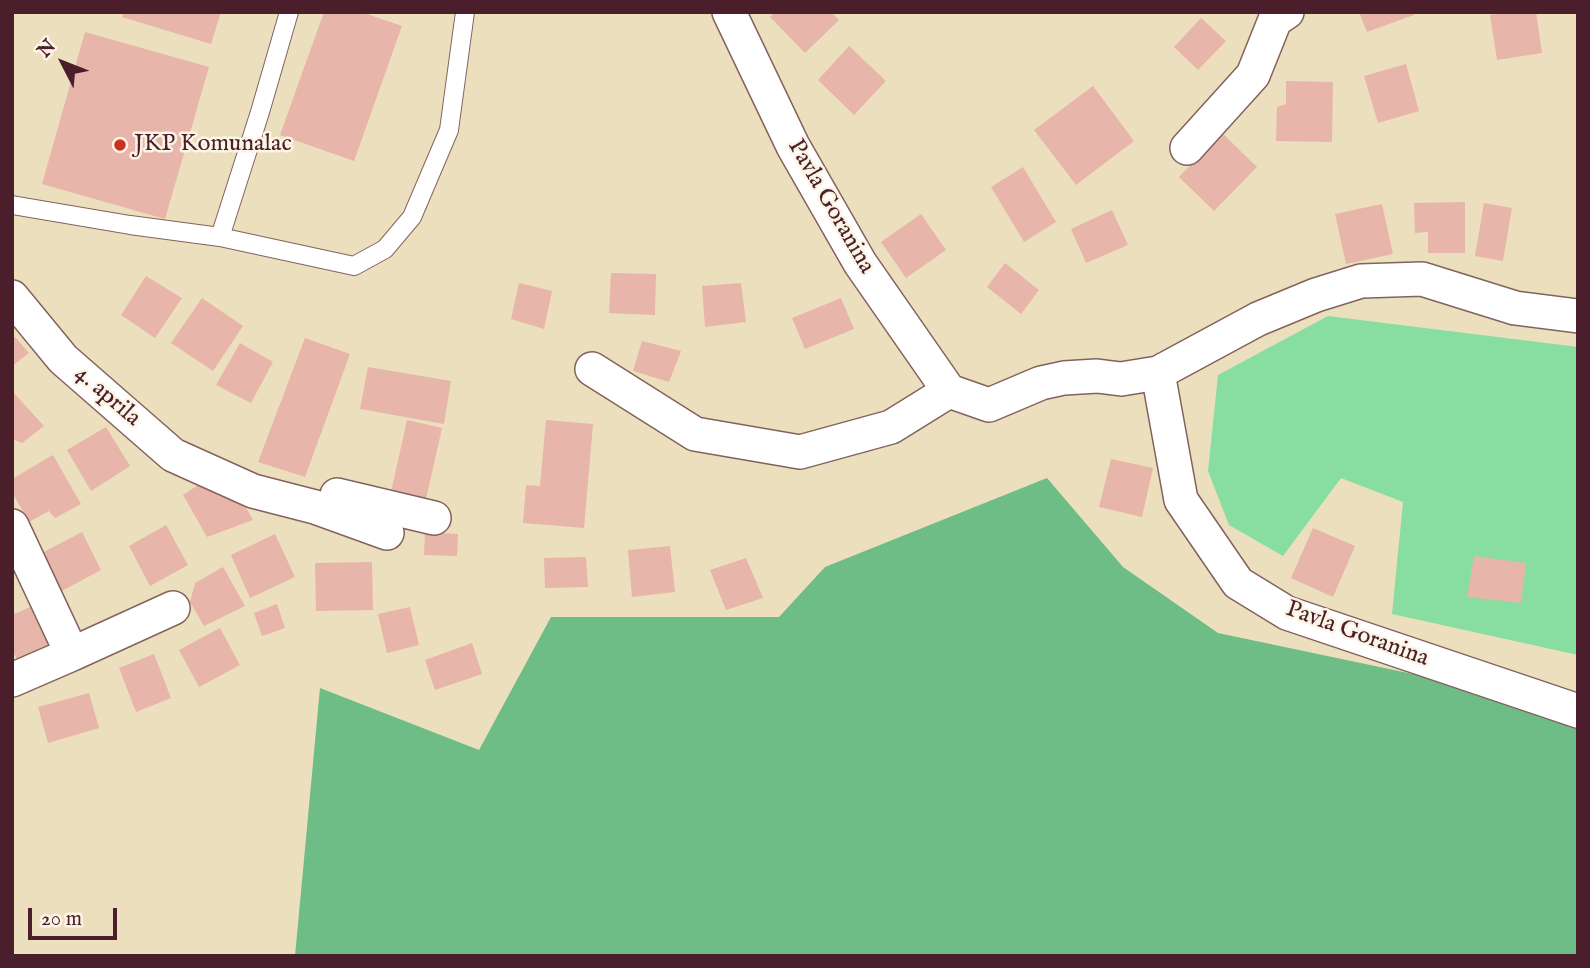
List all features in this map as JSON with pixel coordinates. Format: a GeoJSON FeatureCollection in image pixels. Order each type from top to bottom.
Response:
{"type":"FeatureCollection","features":[{"type":"Feature","properties":{"kind":"street","name":"Pavla Goranina"},"geometry":{"type":"LineString","coordinates":[[729,12],[793,146],[860,263],[949,391]]}},
{"type":"Feature","properties":{"kind":"street"},"geometry":{"type":"LineString","coordinates":[[1187,148],[1253,75],[1277,15]]}},
{"type":"Feature","properties":{"kind":"street"},"geometry":{"type":"LineString","coordinates":[[592,369],[695,434],[800,452],[891,427],[949,391],[989,405],[1041,383],[1064,378],[1097,376],[1121,379],[1158,373],[1258,319],[1316,295],[1361,281],[1422,279],[1515,308],[1578,316]]}},
{"type":"Feature","properties":{"kind":"street","name":"4. aprila"},"geometry":{"type":"LineString","coordinates":[[12,297],[62,359],[173,455],[253,491],[316,507],[387,533]]}},
{"type":"Feature","properties":{"kind":"street","name":"Pavla Goranina"},"geometry":{"type":"LineString","coordinates":[[1158,373],[1181,500],[1238,583],[1287,613],[1578,711]]}},
{"type":"Feature","properties":{"kind":"street"},"geometry":{"type":"LineString","coordinates":[[219,474],[229,460],[263,477],[434,518]]}},
{"type":"Feature","properties":{"kind":"street"},"geometry":{"type":"LineString","coordinates":[[12,526],[72,654]]}},
{"type":"Feature","properties":{"kind":"street"},"geometry":{"type":"LineString","coordinates":[[12,680],[173,608]]}},
{"type":"Feature","properties":{"kind":"lane"},"geometry":{"type":"LineString","coordinates":[[220,237],[289,12]]}},
{"type":"Feature","properties":{"kind":"lane"},"geometry":{"type":"LineString","coordinates":[[12,205],[220,237],[354,266],[384,249],[412,217],[449,130],[465,12]]}},
{"type":"Feature","properties":{"kind":"green space"},"geometry":{"type":"Polygon","coordinates":[[[1328,316],[1578,347],[1578,655],[1392,614],[1403,502],[1341,478],[1283,556],[1229,525],[1208,471],[1218,375],[1328,316]]]}},
{"type":"Feature","properties":{"kind":"green space"},"geometry":{"type":"Polygon","coordinates":[[[1047,478],[1123,567],[1218,633],[1508,694],[1578,720],[1578,956],[295,956],[320,688],[479,750],[551,617],[779,617],[825,567],[1047,478]]]}},
{"type":"Feature","properties":{"kind":"building"},"geometry":{"type":"Polygon","coordinates":[[[123,12],[221,12],[211,44],[122,17],[123,12]]]}},
{"type":"Feature","properties":{"kind":"building"},"geometry":{"type":"Polygon","coordinates":[[[324,12],[361,12],[402,26],[354,161],[280,135],[324,12]]]}},
{"type":"Feature","properties":{"kind":"building"},"geometry":{"type":"Polygon","coordinates":[[[775,12],[831,12],[839,20],[805,53],[770,17],[775,12]]]}},
{"type":"Feature","properties":{"kind":"building"},"geometry":{"type":"Polygon","coordinates":[[[1359,12],[1413,12],[1414,15],[1367,32],[1359,12]]]}},
{"type":"Feature","properties":{"kind":"building"},"geometry":{"type":"Polygon","coordinates":[[[1536,12],[1542,53],[1497,60],[1490,15],[1536,12]]]}},
{"type":"Feature","properties":{"kind":"building"},"geometry":{"type":"Polygon","coordinates":[[[1201,18],[1226,41],[1198,70],[1174,47],[1201,18]]]}},
{"type":"Feature","properties":{"kind":"building","name":"JKP Komunalac"},"geometry":{"type":"Polygon","coordinates":[[[85,32],[209,67],[165,219],[42,184],[85,32]]]}},
{"type":"Feature","properties":{"kind":"building"},"geometry":{"type":"Polygon","coordinates":[[[849,46],[886,81],[854,115],[818,80],[849,46]]]}},
{"type":"Feature","properties":{"kind":"building"},"geometry":{"type":"Polygon","coordinates":[[[1406,64],[1419,111],[1378,123],[1364,76],[1406,64]]]}},
{"type":"Feature","properties":{"kind":"building"},"geometry":{"type":"Polygon","coordinates":[[[1286,81],[1333,82],[1332,142],[1276,141],[1277,107],[1286,104],[1286,81]]]}},
{"type":"Feature","properties":{"kind":"building"},"geometry":{"type":"Polygon","coordinates":[[[1093,86],[1134,141],[1076,185],[1034,130],[1093,86]]]}},
{"type":"Feature","properties":{"kind":"building"},"geometry":{"type":"Polygon","coordinates":[[[1222,133],[1257,167],[1214,211],[1179,177],[1222,133]]]}},
{"type":"Feature","properties":{"kind":"building"},"geometry":{"type":"Polygon","coordinates":[[[1023,167],[1056,222],[1024,242],[991,187],[1023,167]]]}},
{"type":"Feature","properties":{"kind":"building"},"geometry":{"type":"Polygon","coordinates":[[[1465,202],[1465,253],[1428,253],[1428,232],[1415,233],[1414,203],[1465,202]]]}},
{"type":"Feature","properties":{"kind":"building"},"geometry":{"type":"Polygon","coordinates":[[[1484,203],[1512,208],[1503,261],[1475,256],[1484,203]]]}},
{"type":"Feature","properties":{"kind":"building"},"geometry":{"type":"Polygon","coordinates":[[[1382,204],[1393,254],[1346,264],[1335,214],[1382,204]]]}},
{"type":"Feature","properties":{"kind":"building"},"geometry":{"type":"Polygon","coordinates":[[[1112,210],[1128,245],[1086,263],[1071,229],[1112,210]]]}},
{"type":"Feature","properties":{"kind":"building"},"geometry":{"type":"Polygon","coordinates":[[[921,214],[946,250],[906,278],[881,242],[921,214]]]}},
{"type":"Feature","properties":{"kind":"building"},"geometry":{"type":"Polygon","coordinates":[[[1005,263],[1039,290],[1021,314],[987,287],[1005,263]]]}},
{"type":"Feature","properties":{"kind":"building"},"geometry":{"type":"Polygon","coordinates":[[[611,273],[656,274],[655,315],[609,313],[611,273]]]}},
{"type":"Feature","properties":{"kind":"building"},"geometry":{"type":"Polygon","coordinates":[[[146,276],[182,298],[155,338],[121,315],[146,276]]]}},
{"type":"Feature","properties":{"kind":"building"},"geometry":{"type":"Polygon","coordinates":[[[519,283],[552,291],[544,329],[511,319],[519,283]]]}},
{"type":"Feature","properties":{"kind":"building"},"geometry":{"type":"Polygon","coordinates":[[[741,283],[746,322],[705,327],[702,286],[741,283]]]}},
{"type":"Feature","properties":{"kind":"building"},"geometry":{"type":"Polygon","coordinates":[[[202,298],[243,326],[213,371],[171,343],[202,298]]]}},
{"type":"Feature","properties":{"kind":"building"},"geometry":{"type":"Polygon","coordinates":[[[841,298],[854,329],[805,349],[792,318],[841,298]]]}},
{"type":"Feature","properties":{"kind":"building"},"geometry":{"type":"Polygon","coordinates":[[[15,337],[29,353],[12,366],[12,339],[15,337]]]}},
{"type":"Feature","properties":{"kind":"building"},"geometry":{"type":"Polygon","coordinates":[[[305,338],[350,354],[305,477],[258,462],[305,338]]]}},
{"type":"Feature","properties":{"kind":"building"},"geometry":{"type":"Polygon","coordinates":[[[642,341],[681,351],[669,382],[633,371],[642,341]]]}},
{"type":"Feature","properties":{"kind":"building"},"geometry":{"type":"Polygon","coordinates":[[[240,343],[273,362],[251,403],[216,385],[240,343]]]}},
{"type":"Feature","properties":{"kind":"building"},"geometry":{"type":"Polygon","coordinates":[[[368,367],[451,381],[444,424],[360,409],[368,367]]]}},
{"type":"Feature","properties":{"kind":"building"},"geometry":{"type":"Polygon","coordinates":[[[12,391],[44,426],[22,443],[12,439],[12,391]]]}},
{"type":"Feature","properties":{"kind":"building"},"geometry":{"type":"Polygon","coordinates":[[[407,420],[442,428],[426,499],[391,492],[407,420]]]}},
{"type":"Feature","properties":{"kind":"building"},"geometry":{"type":"Polygon","coordinates":[[[546,420],[593,424],[584,528],[523,523],[526,485],[540,486],[546,420]]]}},
{"type":"Feature","properties":{"kind":"building"},"geometry":{"type":"Polygon","coordinates":[[[106,427],[130,466],[91,491],[67,450],[106,427]]]}},
{"type":"Feature","properties":{"kind":"building"},"geometry":{"type":"Polygon","coordinates":[[[53,455],[81,504],[55,518],[49,511],[29,522],[12,492],[12,479],[53,455]]]}},
{"type":"Feature","properties":{"kind":"building"},"geometry":{"type":"Polygon","coordinates":[[[1111,459],[1153,468],[1142,517],[1099,507],[1111,459]]]}},
{"type":"Feature","properties":{"kind":"building"},"geometry":{"type":"Polygon","coordinates":[[[201,483],[241,499],[253,520],[207,537],[183,495],[201,483]]]}},
{"type":"Feature","properties":{"kind":"building"},"geometry":{"type":"Polygon","coordinates":[[[166,525],[188,565],[150,586],[129,546],[166,525]]]}},
{"type":"Feature","properties":{"kind":"building"},"geometry":{"type":"Polygon","coordinates":[[[1313,528],[1355,546],[1333,597],[1291,578],[1313,528]]]}},
{"type":"Feature","properties":{"kind":"building"},"geometry":{"type":"Polygon","coordinates":[[[82,532],[101,570],[60,592],[40,554],[82,532]]]}},
{"type":"Feature","properties":{"kind":"building"},"geometry":{"type":"Polygon","coordinates":[[[425,532],[458,534],[457,556],[424,555],[425,532]]]}},
{"type":"Feature","properties":{"kind":"building"},"geometry":{"type":"Polygon","coordinates":[[[275,534],[295,577],[250,598],[231,555],[275,534]]]}},
{"type":"Feature","properties":{"kind":"building"},"geometry":{"type":"Polygon","coordinates":[[[670,546],[675,592],[632,597],[628,550],[670,546]]]}},
{"type":"Feature","properties":{"kind":"building"},"geometry":{"type":"Polygon","coordinates":[[[1474,556],[1526,563],[1521,603],[1467,597],[1474,556]]]}},
{"type":"Feature","properties":{"kind":"building"},"geometry":{"type":"Polygon","coordinates":[[[586,557],[588,587],[545,588],[544,558],[586,557]]]}},
{"type":"Feature","properties":{"kind":"building"},"geometry":{"type":"Polygon","coordinates":[[[746,558],[763,598],[726,610],[710,570],[746,558]]]}},
{"type":"Feature","properties":{"kind":"building"},"geometry":{"type":"Polygon","coordinates":[[[372,562],[373,610],[316,611],[315,563],[372,562]]]}},
{"type":"Feature","properties":{"kind":"building"},"geometry":{"type":"Polygon","coordinates":[[[223,567],[245,606],[204,626],[190,602],[195,583],[223,567]]]}},
{"type":"Feature","properties":{"kind":"building"},"geometry":{"type":"Polygon","coordinates":[[[277,604],[285,628],[262,636],[254,613],[277,604]]]}},
{"type":"Feature","properties":{"kind":"building"},"geometry":{"type":"Polygon","coordinates":[[[30,607],[49,646],[18,661],[12,650],[12,615],[30,607]]]}},
{"type":"Feature","properties":{"kind":"building"},"geometry":{"type":"Polygon","coordinates":[[[410,607],[419,645],[387,653],[378,614],[410,607]]]}},
{"type":"Feature","properties":{"kind":"building"},"geometry":{"type":"Polygon","coordinates":[[[220,628],[240,665],[199,687],[179,650],[220,628]]]}},
{"type":"Feature","properties":{"kind":"building"},"geometry":{"type":"Polygon","coordinates":[[[472,643],[482,674],[435,690],[425,660],[472,643]]]}},
{"type":"Feature","properties":{"kind":"building"},"geometry":{"type":"Polygon","coordinates":[[[154,654],[171,698],[136,712],[119,668],[154,654]]]}},
{"type":"Feature","properties":{"kind":"building"},"geometry":{"type":"Polygon","coordinates":[[[89,693],[99,728],[48,743],[38,707],[89,693]]]}},
{"type":"Feature","properties":{"kind":"place","name":"JKP Komunalac"},"geometry":{"type":"Point","coordinates":[120,145]}}]}
